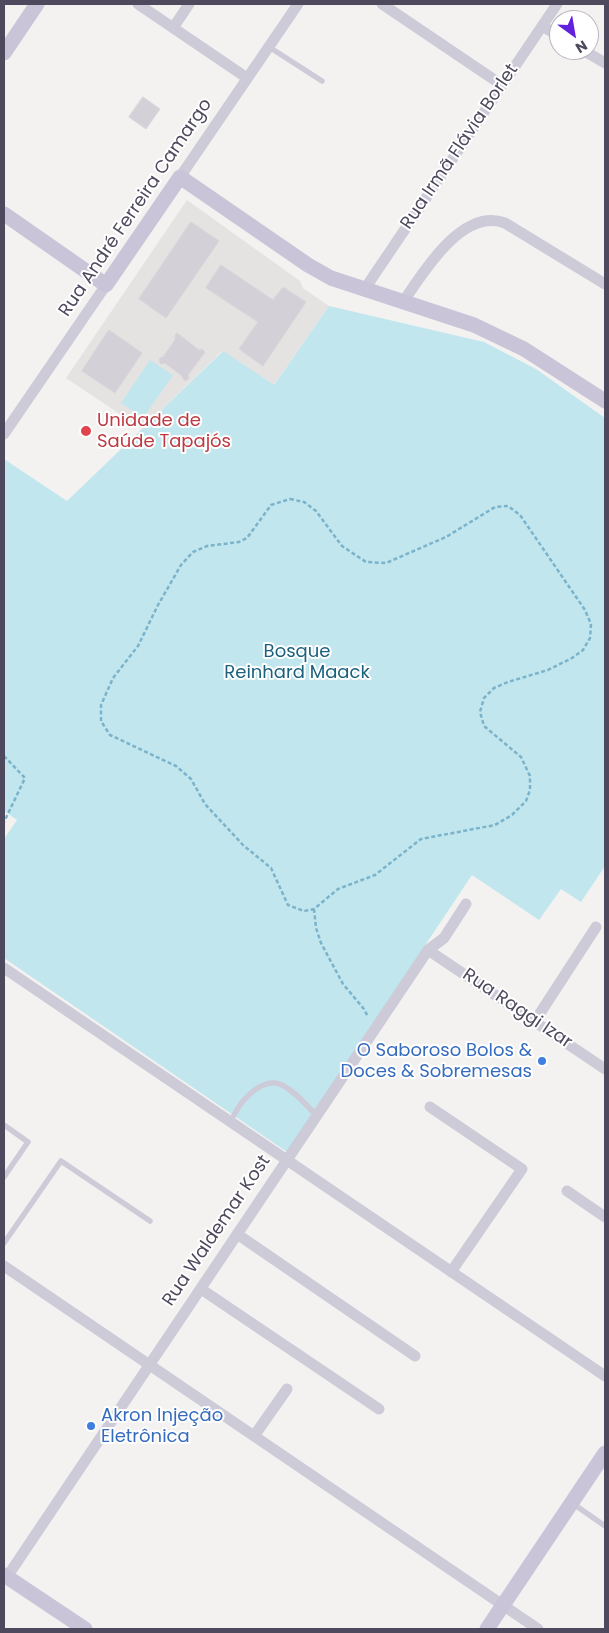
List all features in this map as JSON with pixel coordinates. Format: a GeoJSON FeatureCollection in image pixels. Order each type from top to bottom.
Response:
{"type":"FeatureCollection","features":[{"type":"Feature","properties":{"kind":"street"},"geometry":{"type":"LineString","coordinates":[[4,53],[37,4]]}},
{"type":"Feature","properties":{"kind":"street"},"geometry":{"type":"LineString","coordinates":[[138,4],[247,78]]}},
{"type":"Feature","properties":{"kind":"street"},"geometry":{"type":"LineString","coordinates":[[173,28],[189,4]]}},
{"type":"Feature","properties":{"kind":"street","name":"Rua André Ferreira Camargo"},"geometry":{"type":"LineString","coordinates":[[4,434],[298,4]]}},
{"type":"Feature","properties":{"kind":"street"},"geometry":{"type":"LineString","coordinates":[[382,4],[502,85]]}},
{"type":"Feature","properties":{"kind":"street","name":"Rua Irmã Flávia Borlet"},"geometry":{"type":"LineString","coordinates":[[364,290],[557,4]]}},
{"type":"Feature","properties":{"kind":"street"},"geometry":{"type":"LineString","coordinates":[[542,26],[549,30]]}},
{"type":"Feature","properties":{"kind":"street"},"geometry":{"type":"LineString","coordinates":[[180,177],[308,265],[331,278],[449,316],[502,338],[530,353],[605,401]]}},
{"type":"Feature","properties":{"kind":"street"},"geometry":{"type":"LineString","coordinates":[[4,214],[106,285]]}},
{"type":"Feature","properties":{"kind":"street"},"geometry":{"type":"LineString","coordinates":[[403,302],[428,266],[453,238],[472,226],[495,219],[505,223],[605,284]]}},
{"type":"Feature","properties":{"kind":"street","name":"Rua Waldemar Kost"},"geometry":{"type":"LineString","coordinates":[[5,1578],[428,950],[444,938],[466,904]]}},
{"type":"Feature","properties":{"kind":"street"},"geometry":{"type":"LineString","coordinates":[[535,1021],[596,927]]}},
{"type":"Feature","properties":{"kind":"street","name":"Rua Raggi Izar"},"geometry":{"type":"LineString","coordinates":[[428,950],[605,1069]]}},
{"type":"Feature","properties":{"kind":"street"},"geometry":{"type":"LineString","coordinates":[[4,968],[605,1376]]}},
{"type":"Feature","properties":{"kind":"street"},"geometry":{"type":"LineString","coordinates":[[430,1107],[522,1169],[451,1272]]}},
{"type":"Feature","properties":{"kind":"street"},"geometry":{"type":"LineString","coordinates":[[567,1191],[605,1217]]}},
{"type":"Feature","properties":{"kind":"street"},"geometry":{"type":"LineString","coordinates":[[237,1234],[415,1356]]}},
{"type":"Feature","properties":{"kind":"street"},"geometry":{"type":"LineString","coordinates":[[4,1266],[538,1629]]}},
{"type":"Feature","properties":{"kind":"street"},"geometry":{"type":"LineString","coordinates":[[201,1289],[378,1409]]}},
{"type":"Feature","properties":{"kind":"street"},"geometry":{"type":"LineString","coordinates":[[254,1436],[287,1389]]}},
{"type":"Feature","properties":{"kind":"street"},"geometry":{"type":"LineString","coordinates":[[487,1629],[605,1453]]}},
{"type":"Feature","properties":{"kind":"street"},"geometry":{"type":"LineString","coordinates":[[5,1578],[85,1629]]}},
{"type":"Feature","properties":{"kind":"lane"},"geometry":{"type":"LineString","coordinates":[[269,47],[322,81]]}},
{"type":"Feature","properties":{"kind":"lane"},"geometry":{"type":"LineString","coordinates":[[230,1122],[244,1099],[263,1085],[274,1082],[297,1096],[317,1116]]}},
{"type":"Feature","properties":{"kind":"lane"},"geometry":{"type":"LineString","coordinates":[[4,1125],[28,1142],[4,1177]]}},
{"type":"Feature","properties":{"kind":"lane"},"geometry":{"type":"LineString","coordinates":[[4,1243],[61,1161],[150,1221]]}},
{"type":"Feature","properties":{"kind":"lane"},"geometry":{"type":"LineString","coordinates":[[572,1503],[605,1526]]}},
{"type":"Feature","properties":{"kind":"path"},"geometry":{"type":"LineString","coordinates":[[290,499],[304,502],[316,511],[342,546],[366,562],[386,564],[446,537],[495,506],[508,506],[520,515],[585,610],[591,624],[590,638],[583,650],[572,658],[548,670],[494,688],[484,698],[480,712],[484,726],[521,757],[530,776],[530,790],[526,800],[512,815],[495,826],[421,839],[375,876],[338,889],[314,909],[304,911],[288,905],[271,868],[243,845],[211,811],[191,779],[176,766],[110,735],[101,721],[100,705],[113,678],[138,646],[158,605],[181,565],[193,552],[207,546],[239,542],[247,538],[271,505],[290,499]]}},
{"type":"Feature","properties":{"kind":"path"},"geometry":{"type":"LineString","coordinates":[[4,756],[25,778],[4,822]]}},
{"type":"Feature","properties":{"kind":"path"},"geometry":{"type":"LineString","coordinates":[[314,909],[316,928],[321,944],[343,984],[364,1009],[370,1022]]}},
{"type":"Feature","properties":{"kind":"shaded area"},"geometry":{"type":"Polygon","coordinates":[[[187,200],[300,281],[303,288],[329,306],[273,386],[222,351],[142,429],[66,378],[187,200]]]}},
{"type":"Feature","properties":{"kind":"green space","name":"Bosque Reinhard Maack"},"geometry":{"type":"Polygon","coordinates":[[[329,306],[484,342],[536,369],[605,418],[605,866],[581,902],[561,889],[539,920],[472,875],[287,1152],[4,958],[4,839],[17,820],[4,811],[4,459],[67,501],[223,351],[274,385],[329,306]]]}},
{"type":"Feature","properties":{"kind":"green space"},"geometry":{"type":"Polygon","coordinates":[[[150,360],[173,375],[143,418],[121,403],[150,360]]]}},
{"type":"Feature","properties":{"kind":"building"},"geometry":{"type":"Polygon","coordinates":[[[143,97],[160,109],[146,129],[129,117],[143,97]]]}},
{"type":"Feature","properties":{"kind":"building"},"geometry":{"type":"Polygon","coordinates":[[[191,222],[219,241],[166,318],[139,299],[191,222]]]}},
{"type":"Feature","properties":{"kind":"building"},"geometry":{"type":"Polygon","coordinates":[[[221,265],[273,300],[283,287],[306,302],[263,366],[239,349],[258,322],[206,288],[221,265]]]}},
{"type":"Feature","properties":{"kind":"building"},"geometry":{"type":"Polygon","coordinates":[[[109,330],[142,353],[115,393],[82,371],[109,330]]]}},
{"type":"Feature","properties":{"kind":"building"},"geometry":{"type":"Polygon","coordinates":[[[177,333],[199,350],[202,349],[205,352],[188,375],[189,378],[186,381],[165,363],[161,364],[159,361],[175,340],[177,333]]]}},
{"type":"Feature","properties":{"kind":"place","name":"Unidade de Saúde Tapajós"},"geometry":{"type":"Point","coordinates":[86,431]}},
{"type":"Feature","properties":{"kind":"place","name":"O Saboroso Bolos & Doces & Sobremesas"},"geometry":{"type":"Point","coordinates":[542,1061]}},
{"type":"Feature","properties":{"kind":"place","name":"Akron Injeção Eletrônica"},"geometry":{"type":"Point","coordinates":[91,1426]}}]}
